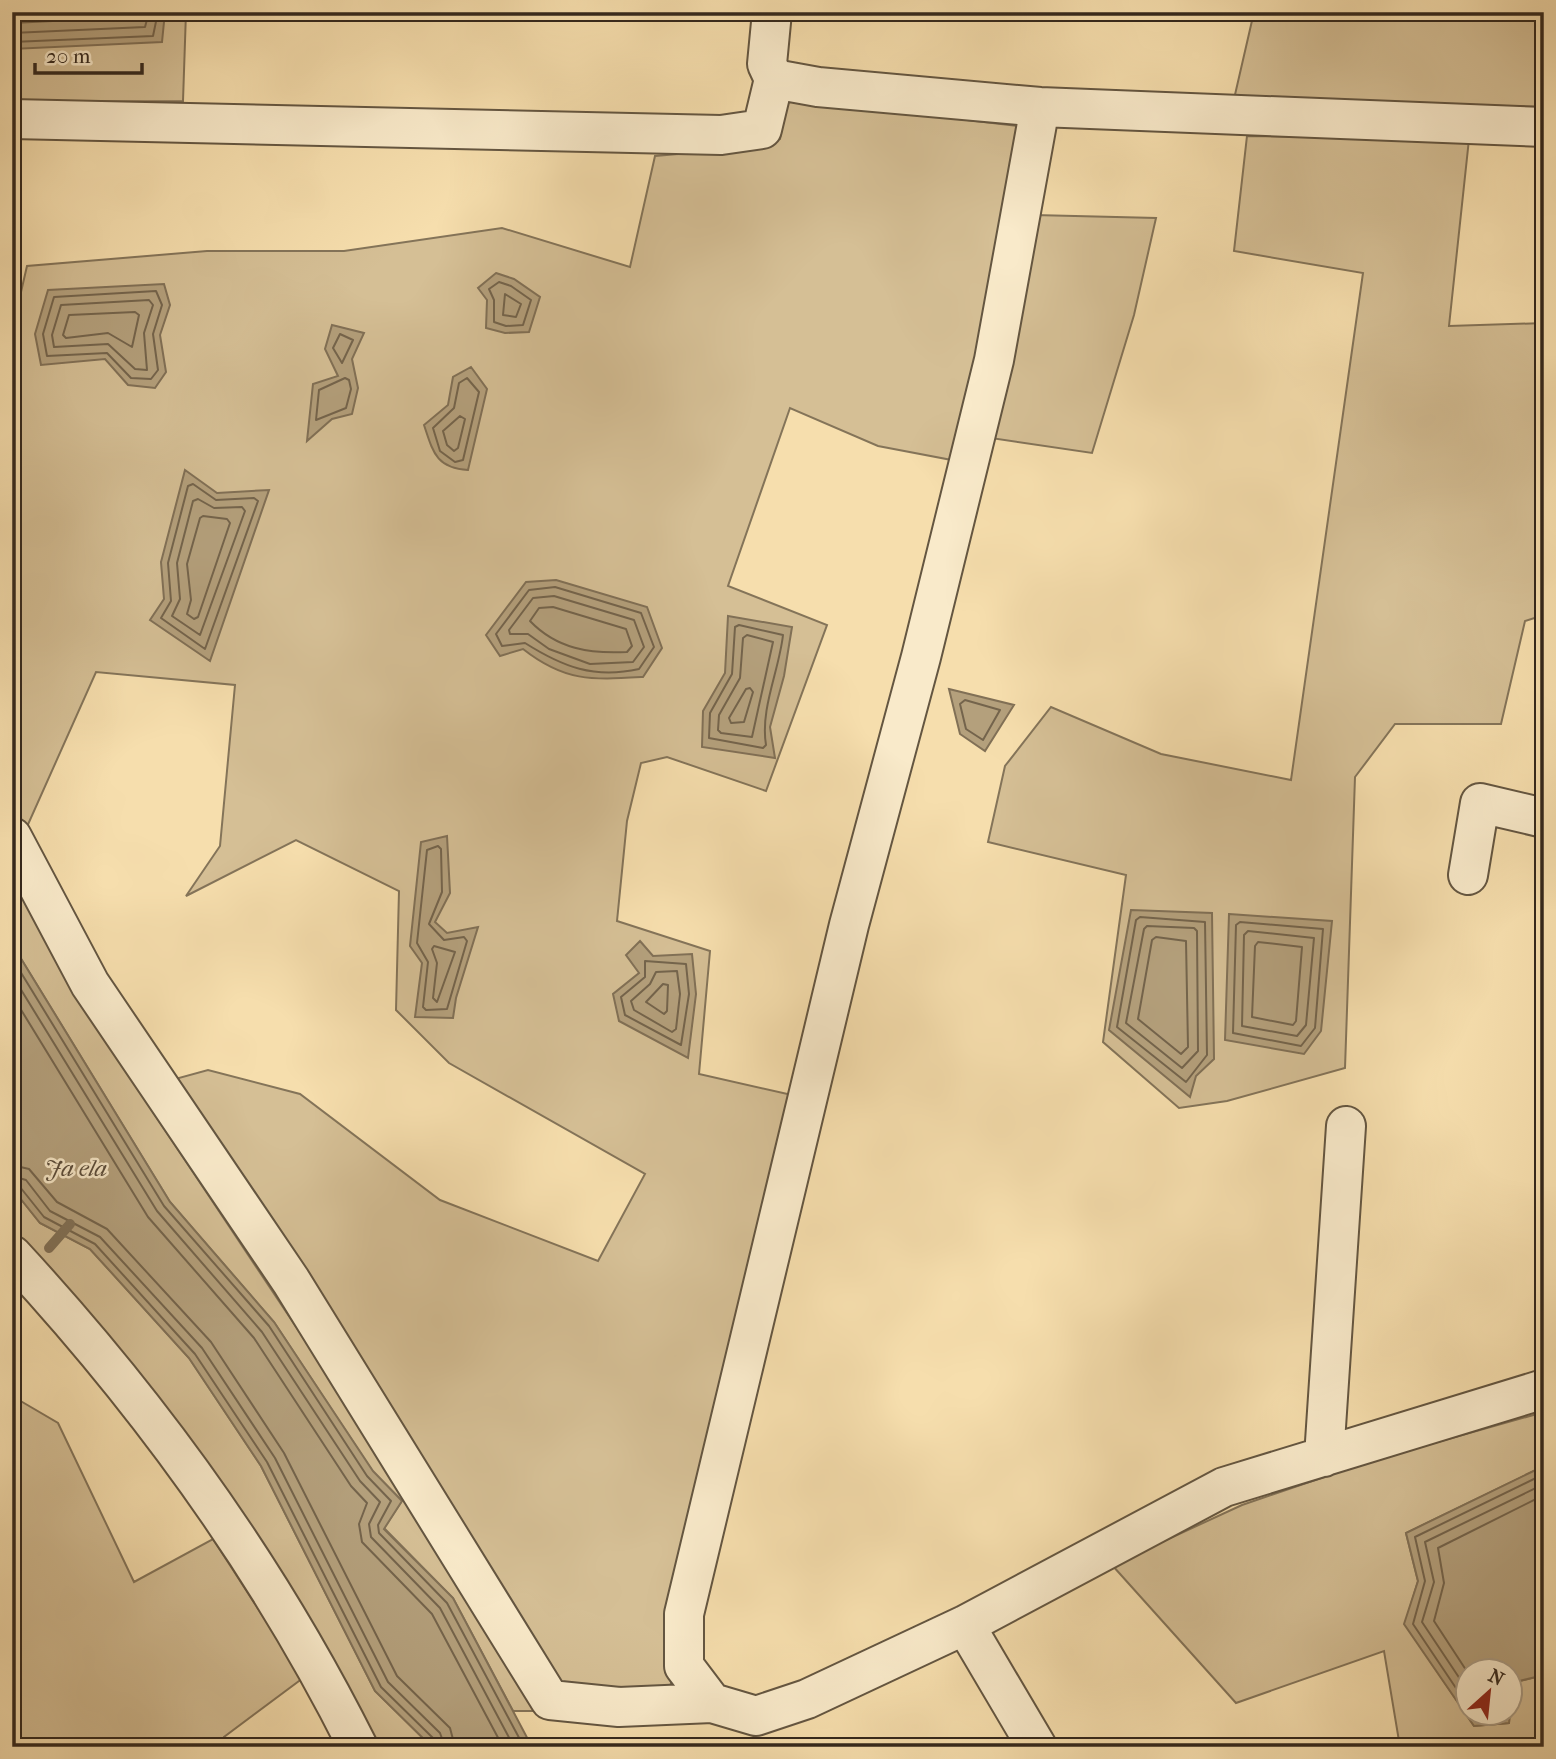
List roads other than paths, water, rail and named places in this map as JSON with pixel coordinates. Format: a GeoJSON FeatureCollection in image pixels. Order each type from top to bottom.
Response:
{"type":"FeatureCollection","features":[{"type":"Feature","properties":{"kind":"street"},"geometry":{"type":"LineString","coordinates":[[12,119],[721,135],[762,129],[774,79],[766,64],[772,12]]}},
{"type":"Feature","properties":{"kind":"street"},"geometry":{"type":"LineString","coordinates":[[774,79],[818,87],[1040,107],[1544,127]]}},
{"type":"Feature","properties":{"kind":"street"},"geometry":{"type":"LineString","coordinates":[[712,1703],[684,1666],[684,1614],[846,939],[921,657],[994,360],[1040,107]]}},
{"type":"Feature","properties":{"kind":"street"},"geometry":{"type":"LineString","coordinates":[[1468,875],[1480,803],[1544,818]]}},
{"type":"Feature","properties":{"kind":"street"},"geometry":{"type":"LineString","coordinates":[[12,837],[90,984],[291,1281],[550,1700],[619,1707],[712,1703],[756,1716],[807,1699],[965,1625],[1224,1487],[1544,1389]]}},
{"type":"Feature","properties":{"kind":"street"},"geometry":{"type":"LineString","coordinates":[[1324,1457],[1346,1126]]}},
{"type":"Feature","properties":{"kind":"street"},"geometry":{"type":"LineString","coordinates":[[12,1255],[61,1308],[188,1464],[331,1693],[358,1747]]}},
{"type":"Feature","properties":{"kind":"street"},"geometry":{"type":"LineString","coordinates":[[965,1625],[1037,1747]]}},
{"type":"Feature","properties":{"kind":"water"},"geometry":{"type":"Polygon","coordinates":[[[12,12],[165,12],[162,42],[12,49],[12,12]]]}},
{"type":"Feature","properties":{"kind":"water"},"geometry":{"type":"Polygon","coordinates":[[[496,273],[514,279],[540,297],[529,332],[505,333],[486,328],[487,300],[478,288],[496,273]]]}},
{"type":"Feature","properties":{"kind":"water"},"geometry":{"type":"Polygon","coordinates":[[[164,284],[170,305],[160,335],[166,372],[155,388],[128,385],[105,359],[41,365],[35,334],[48,290],[164,284]]]}},
{"type":"Feature","properties":{"kind":"water"},"geometry":{"type":"Polygon","coordinates":[[[332,325],[364,333],[352,359],[358,388],[352,414],[332,419],[307,441],[313,384],[338,376],[325,349],[332,325]]]}},
{"type":"Feature","properties":{"kind":"water"},"geometry":{"type":"Polygon","coordinates":[[[471,367],[487,389],[468,470],[449,466],[437,457],[424,425],[448,405],[453,377],[471,367]]]}},
{"type":"Feature","properties":{"kind":"water"},"geometry":{"type":"Polygon","coordinates":[[[185,470],[217,493],[269,490],[210,661],[150,620],[164,599],[161,562],[185,470]]]}},
{"type":"Feature","properties":{"kind":"water"},"geometry":{"type":"Polygon","coordinates":[[[556,580],[647,607],[662,648],[643,677],[609,679],[566,673],[552,668],[523,649],[500,656],[486,635],[526,582],[556,580]]]}},
{"type":"Feature","properties":{"kind":"water"},"geometry":{"type":"Polygon","coordinates":[[[728,616],[792,627],[784,676],[770,727],[775,758],[702,747],[703,711],[725,673],[728,616]]]}},
{"type":"Feature","properties":{"kind":"water"},"geometry":{"type":"Polygon","coordinates":[[[949,689],[1014,705],[985,751],[960,734],[949,689]]]}},
{"type":"Feature","properties":{"kind":"water"},"geometry":{"type":"Polygon","coordinates":[[[447,836],[450,893],[435,922],[447,933],[478,927],[456,998],[453,1018],[415,1017],[422,963],[410,946],[421,842],[447,836]]]}},
{"type":"Feature","properties":{"kind":"water"},"geometry":{"type":"Polygon","coordinates":[[[1131,910],[1212,913],[1214,1059],[1196,1076],[1190,1097],[1109,1030],[1131,910]]]}},
{"type":"Feature","properties":{"kind":"water"},"geometry":{"type":"Polygon","coordinates":[[[1229,914],[1332,921],[1321,1031],[1304,1054],[1225,1040],[1229,914]]]}},
{"type":"Feature","properties":{"kind":"water"},"geometry":{"type":"Polygon","coordinates":[[[640,941],[653,956],[692,954],[696,994],[688,1058],[619,1021],[613,994],[639,973],[626,955],[640,941]]]}},
{"type":"Feature","properties":{"kind":"water","name":"Ja ela"},"geometry":{"type":"Polygon","coordinates":[[[12,944],[170,1202],[274,1322],[373,1471],[402,1501],[384,1529],[453,1598],[532,1747],[432,1747],[375,1691],[261,1466],[189,1358],[90,1249],[40,1223],[12,1188],[12,944]]]}},
{"type":"Feature","properties":{"kind":"water"},"geometry":{"type":"Polygon","coordinates":[[[1544,1466],[1544,1675],[1524,1680],[1524,1658],[1454,1658],[1454,1697],[1404,1624],[1418,1581],[1406,1533],[1544,1466]]]}},
{"type":"Feature","properties":{"kind":"waterway"},"geometry":{"type":"LineString","coordinates":[[49,1248],[70,1224]]}}]}
